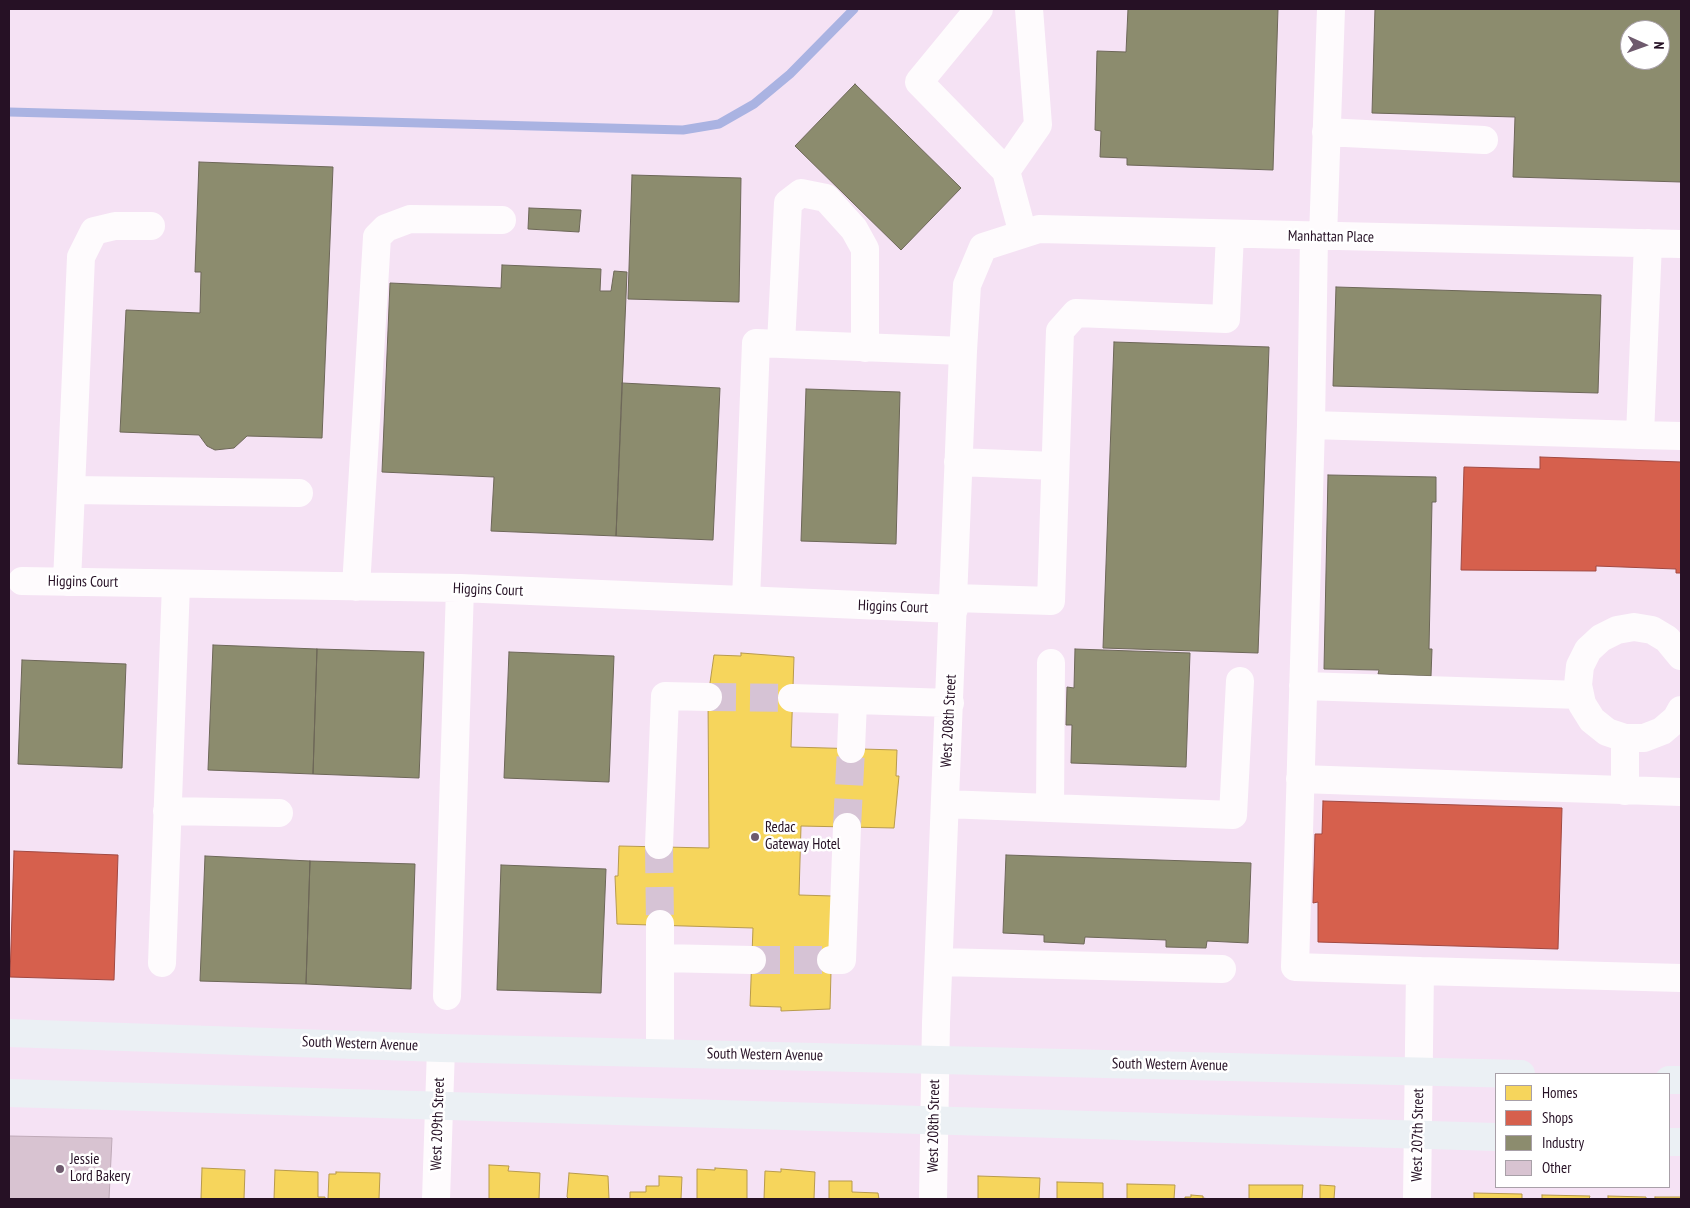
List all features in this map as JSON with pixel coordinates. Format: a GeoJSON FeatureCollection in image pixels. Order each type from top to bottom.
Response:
{"type":"FeatureCollection","features":[{"type":"Feature","properties":{"kind":"main road","name":"South Western Avenue"},"geometry":{"type":"LineString","coordinates":[[9,1033],[441,1048],[1496,1073]]}},
{"type":"Feature","properties":{"kind":"main road"},"geometry":{"type":"LineString","coordinates":[[9,1092],[1495,1137]]}},
{"type":"Feature","properties":{"kind":"street"},"geometry":{"type":"LineString","coordinates":[[979,9],[919,82],[1006,171],[1023,234]]}},
{"type":"Feature","properties":{"kind":"street"},"geometry":{"type":"LineString","coordinates":[[1006,171],[1038,125],[1029,9]]}},
{"type":"Feature","properties":{"kind":"street"},"geometry":{"type":"LineString","coordinates":[[1330,9],[1326,132],[1318,237],[1311,425],[1295,967],[1681,978]]}},
{"type":"Feature","properties":{"kind":"street"},"geometry":{"type":"LineString","coordinates":[[1326,132],[1484,140]]}},
{"type":"Feature","properties":{"kind":"street"},"geometry":{"type":"LineString","coordinates":[[781,344],[788,203],[801,193],[826,198],[854,229],[865,249],[865,348]]}},
{"type":"Feature","properties":{"kind":"street"},"geometry":{"type":"LineString","coordinates":[[356,587],[378,237],[386,228],[410,219],[502,220]]}},
{"type":"Feature","properties":{"kind":"street"},"geometry":{"type":"LineString","coordinates":[[67,582],[81,257],[94,231],[115,226],[150,226]]}},
{"type":"Feature","properties":{"kind":"street","name":"Manhattan Place"},"geometry":{"type":"LineString","coordinates":[[984,247],[1039,229],[1681,244]]}},
{"type":"Feature","properties":{"kind":"street"},"geometry":{"type":"LineString","coordinates":[[958,462],[1055,466],[1060,331],[1076,312],[1226,319],[1230,234]]}},
{"type":"Feature","properties":{"kind":"street"},"geometry":{"type":"LineString","coordinates":[[1640,435],[1648,243]]}},
{"type":"Feature","properties":{"kind":"street","name":"West 208th Street"},"geometry":{"type":"LineString","coordinates":[[932,1199],[935,1059],[963,351],[967,285],[984,247]]}},
{"type":"Feature","properties":{"kind":"street"},"geometry":{"type":"LineString","coordinates":[[746,600],[756,343],[963,351]]}},
{"type":"Feature","properties":{"kind":"street"},"geometry":{"type":"LineString","coordinates":[[1311,425],[1681,436]]}},
{"type":"Feature","properties":{"kind":"street","name":"Higgins Court"},"geometry":{"type":"LineString","coordinates":[[22,581],[460,588],[746,600],[954,604],[1051,601],[1055,466]]}},
{"type":"Feature","properties":{"kind":"street"},"geometry":{"type":"LineString","coordinates":[[72,490],[299,493]]}},
{"type":"Feature","properties":{"kind":"street"},"geometry":{"type":"LineString","coordinates":[[162,963],[176,584]]}},
{"type":"Feature","properties":{"kind":"street"},"geometry":{"type":"LineString","coordinates":[[447,996],[460,588]]}},
{"type":"Feature","properties":{"kind":"street"},"geometry":{"type":"LineString","coordinates":[[1681,656],[1667,639],[1652,630],[1634,627],[1617,630],[1601,638],[1588,650],[1580,666],[1578,685],[1582,704],[1592,720],[1607,732],[1625,738],[1644,738],[1662,731],[1676,719],[1681,710]]}},
{"type":"Feature","properties":{"kind":"street"},"geometry":{"type":"LineString","coordinates":[[1050,808],[1051,663]]}},
{"type":"Feature","properties":{"kind":"street"},"geometry":{"type":"LineString","coordinates":[[945,804],[1233,815],[1240,681]]}},
{"type":"Feature","properties":{"kind":"street"},"geometry":{"type":"LineString","coordinates":[[1303,686],[1580,695]]}},
{"type":"Feature","properties":{"kind":"street"},"geometry":{"type":"LineString","coordinates":[[659,845],[665,696],[708,697]]}},
{"type":"Feature","properties":{"kind":"street"},"geometry":{"type":"LineString","coordinates":[[792,698],[853,702],[950,704]]}},
{"type":"Feature","properties":{"kind":"street"},"geometry":{"type":"LineString","coordinates":[[851,749],[853,702]]}},
{"type":"Feature","properties":{"kind":"street"},"geometry":{"type":"LineString","coordinates":[[1625,738],[1625,790]]}},
{"type":"Feature","properties":{"kind":"street"},"geometry":{"type":"LineString","coordinates":[[1300,779],[1681,792]]}},
{"type":"Feature","properties":{"kind":"street"},"geometry":{"type":"LineString","coordinates":[[167,811],[279,813]]}},
{"type":"Feature","properties":{"kind":"street"},"geometry":{"type":"LineString","coordinates":[[831,960],[842,960],[847,827]]}},
{"type":"Feature","properties":{"kind":"street"},"geometry":{"type":"LineString","coordinates":[[660,924],[660,1053]]}},
{"type":"Feature","properties":{"kind":"street"},"geometry":{"type":"LineString","coordinates":[[660,958],[752,960]]}},
{"type":"Feature","properties":{"kind":"street"},"geometry":{"type":"LineString","coordinates":[[939,962],[1222,969]]}},
{"type":"Feature","properties":{"kind":"street","name":"West 207th Street"},"geometry":{"type":"LineString","coordinates":[[1417,1199],[1420,970]]}},
{"type":"Feature","properties":{"kind":"street","name":"West 209th Street"},"geometry":{"type":"LineString","coordinates":[[436,1199],[441,1048]]}},
{"type":"Feature","properties":{"kind":"building: Homes","name":"Redac Gateway Hotel"},"geometry":{"type":"Polygon","coordinates":[[[741,653],[794,657],[791,747],[897,750],[896,776],[899,776],[894,828],[801,826],[799,895],[833,896],[830,1009],[781,1011],[781,1007],[750,1006],[753,928],[617,924],[615,876],[618,876],[619,846],[709,848],[708,697],[714,655],[741,656],[741,653]]]}},
{"type":"Feature","properties":{"kind":"building: Homes"},"geometry":{"type":"Polygon","coordinates":[[[489,1165],[509,1166],[508,1171],[540,1173],[539,1199],[489,1199],[489,1165]]]}},
{"type":"Feature","properties":{"kind":"building: Homes"},"geometry":{"type":"Polygon","coordinates":[[[202,1168],[245,1170],[244,1199],[201,1199],[202,1168]]]}},
{"type":"Feature","properties":{"kind":"building: Homes"},"geometry":{"type":"Polygon","coordinates":[[[715,1168],[747,1170],[747,1199],[697,1199],[697,1169],[715,1170],[715,1168]]]}},
{"type":"Feature","properties":{"kind":"building: Homes"},"geometry":{"type":"Polygon","coordinates":[[[781,1169],[815,1172],[814,1199],[764,1199],[765,1171],[781,1172],[781,1169]]]}},
{"type":"Feature","properties":{"kind":"building: Homes"},"geometry":{"type":"Polygon","coordinates":[[[275,1170],[318,1172],[318,1197],[325,1197],[325,1199],[274,1199],[275,1170]]]}},
{"type":"Feature","properties":{"kind":"building: Homes"},"geometry":{"type":"Polygon","coordinates":[[[336,1172],[380,1173],[379,1199],[328,1199],[329,1174],[336,1174],[336,1172]]]}},
{"type":"Feature","properties":{"kind":"building: Homes"},"geometry":{"type":"Polygon","coordinates":[[[569,1173],[608,1176],[609,1199],[569,1199],[567,1197],[569,1173]]]}},
{"type":"Feature","properties":{"kind":"building: Homes"},"geometry":{"type":"Polygon","coordinates":[[[659,1176],[682,1177],[681,1199],[630,1199],[630,1192],[646,1192],[646,1186],[659,1186],[659,1176]]]}},
{"type":"Feature","properties":{"kind":"building: Homes"},"geometry":{"type":"Polygon","coordinates":[[[978,1176],[1040,1178],[1039,1199],[978,1199],[978,1176]]]}},
{"type":"Feature","properties":{"kind":"building: Homes"},"geometry":{"type":"Polygon","coordinates":[[[829,1181],[852,1181],[852,1192],[878,1193],[879,1199],[829,1199],[829,1181]]]}},
{"type":"Feature","properties":{"kind":"building: Homes"},"geometry":{"type":"Polygon","coordinates":[[[1057,1182],[1103,1183],[1103,1199],[1057,1199],[1057,1182]]]}},
{"type":"Feature","properties":{"kind":"building: Homes"},"geometry":{"type":"Polygon","coordinates":[[[1127,1184],[1175,1185],[1174,1199],[1127,1199],[1127,1184]]]}},
{"type":"Feature","properties":{"kind":"building: Homes"},"geometry":{"type":"Polygon","coordinates":[[[1249,1185],[1303,1185],[1302,1199],[1249,1199],[1249,1185]]]}},
{"type":"Feature","properties":{"kind":"building: Homes"},"geometry":{"type":"Polygon","coordinates":[[[1320,1185],[1335,1186],[1334,1199],[1320,1199],[1320,1185]]]}},
{"type":"Feature","properties":{"kind":"building: Homes"},"geometry":{"type":"Polygon","coordinates":[[[1474,1193],[1522,1194],[1522,1199],[1474,1199],[1474,1193]]]}},
{"type":"Feature","properties":{"kind":"building: Homes"},"geometry":{"type":"Polygon","coordinates":[[[1191,1195],[1203,1196],[1203,1198],[1209,1199],[1185,1199],[1185,1197],[1191,1197],[1191,1195]]]}},
{"type":"Feature","properties":{"kind":"building: Homes"},"geometry":{"type":"Polygon","coordinates":[[[1542,1195],[1590,1196],[1589,1199],[1542,1199],[1542,1195]]]}},
{"type":"Feature","properties":{"kind":"building: Homes"},"geometry":{"type":"Polygon","coordinates":[[[1608,1196],[1646,1197],[1646,1199],[1608,1199],[1608,1196]]]}},
{"type":"Feature","properties":{"kind":"building: Homes"},"geometry":{"type":"Polygon","coordinates":[[[1655,1197],[1681,1197],[1681,1199],[1655,1199],[1655,1197]]]}},
{"type":"Feature","properties":{"kind":"building: Shops"},"geometry":{"type":"Polygon","coordinates":[[[1540,457],[1681,462],[1681,573],[1676,573],[1676,569],[1596,566],[1596,571],[1461,570],[1464,467],[1540,469],[1540,457]]]}},
{"type":"Feature","properties":{"kind":"building: Shops"},"geometry":{"type":"Polygon","coordinates":[[[1323,801],[1562,808],[1558,949],[1318,942],[1318,902],[1313,903],[1315,834],[1322,834],[1323,801]]]}},
{"type":"Feature","properties":{"kind":"building: Shops"},"geometry":{"type":"Polygon","coordinates":[[[14,851],[118,855],[114,980],[10,977],[14,851]]]}},
{"type":"Feature","properties":{"kind":"building: Industry"},"geometry":{"type":"Polygon","coordinates":[[[1128,9],[1278,9],[1273,170],[1127,165],[1127,158],[1100,157],[1101,131],[1095,130],[1097,51],[1126,52],[1128,9]]]}},
{"type":"Feature","properties":{"kind":"building: Industry"},"geometry":{"type":"Polygon","coordinates":[[[1375,9],[1681,9],[1681,182],[1513,177],[1515,117],[1372,113],[1375,9]]]}},
{"type":"Feature","properties":{"kind":"building: Industry"},"geometry":{"type":"Polygon","coordinates":[[[855,84],[961,188],[901,250],[795,146],[855,84]]]}},
{"type":"Feature","properties":{"kind":"building: Industry"},"geometry":{"type":"Polygon","coordinates":[[[199,162],[333,167],[322,438],[247,436],[234,448],[215,450],[207,446],[199,435],[120,432],[126,310],[200,313],[201,272],[195,272],[199,162]]]}},
{"type":"Feature","properties":{"kind":"building: Industry"},"geometry":{"type":"Polygon","coordinates":[[[632,175],[741,178],[739,302],[628,299],[632,175]]]}},
{"type":"Feature","properties":{"kind":"building: Industry"},"geometry":{"type":"Polygon","coordinates":[[[529,208],[581,210],[579,232],[528,229],[529,208]]]}},
{"type":"Feature","properties":{"kind":"building: Industry"},"geometry":{"type":"Polygon","coordinates":[[[502,265],[601,269],[600,291],[611,291],[614,271],[627,272],[616,536],[491,531],[494,477],[382,472],[390,283],[501,288],[502,265]]]}},
{"type":"Feature","properties":{"kind":"building: Industry"},"geometry":{"type":"Polygon","coordinates":[[[1336,287],[1601,295],[1598,393],[1333,386],[1336,287]]]}},
{"type":"Feature","properties":{"kind":"building: Industry"},"geometry":{"type":"Polygon","coordinates":[[[1114,342],[1269,347],[1258,653],[1103,648],[1114,342]]]}},
{"type":"Feature","properties":{"kind":"building: Industry"},"geometry":{"type":"Polygon","coordinates":[[[622,383],[720,388],[713,540],[616,536],[622,383]]]}},
{"type":"Feature","properties":{"kind":"building: Industry"},"geometry":{"type":"Polygon","coordinates":[[[806,389],[900,392],[896,544],[801,541],[806,389]]]}},
{"type":"Feature","properties":{"kind":"building: Industry"},"geometry":{"type":"Polygon","coordinates":[[[1328,475],[1436,477],[1436,502],[1432,502],[1429,649],[1432,649],[1431,676],[1378,674],[1379,670],[1324,669],[1328,475]]]}},
{"type":"Feature","properties":{"kind":"building: Industry"},"geometry":{"type":"Polygon","coordinates":[[[213,645],[317,649],[313,774],[208,770],[213,645]]]}},
{"type":"Feature","properties":{"kind":"building: Industry"},"geometry":{"type":"Polygon","coordinates":[[[317,649],[424,652],[419,778],[313,774],[317,649]]]}},
{"type":"Feature","properties":{"kind":"building: Industry"},"geometry":{"type":"Polygon","coordinates":[[[1075,649],[1190,653],[1186,767],[1071,763],[1072,725],[1066,725],[1067,687],[1074,688],[1075,649]]]}},
{"type":"Feature","properties":{"kind":"building: Industry"},"geometry":{"type":"Polygon","coordinates":[[[509,652],[614,656],[609,782],[504,778],[509,652]]]}},
{"type":"Feature","properties":{"kind":"building: Industry"},"geometry":{"type":"Polygon","coordinates":[[[22,660],[126,664],[122,768],[18,764],[22,660]]]}},
{"type":"Feature","properties":{"kind":"building: Industry"},"geometry":{"type":"Polygon","coordinates":[[[1006,855],[1251,863],[1248,943],[1207,941],[1206,948],[1166,947],[1166,940],[1085,937],[1084,944],[1044,942],[1044,935],[1003,933],[1006,855]]]}},
{"type":"Feature","properties":{"kind":"building: Industry"},"geometry":{"type":"Polygon","coordinates":[[[205,856],[310,861],[306,984],[200,981],[205,856]]]}},
{"type":"Feature","properties":{"kind":"building: Industry"},"geometry":{"type":"Polygon","coordinates":[[[310,861],[415,864],[411,989],[306,984],[310,861]]]}},
{"type":"Feature","properties":{"kind":"building: Industry"},"geometry":{"type":"Polygon","coordinates":[[[501,865],[606,869],[601,993],[497,990],[501,865]]]}},
{"type":"Feature","properties":{"kind":"building: Other","name":"Jessie Lord Bakery"},"geometry":{"type":"Polygon","coordinates":[[[9,1136],[112,1138],[109,1199],[9,1199],[9,1136]]]}},
{"type":"Feature","properties":{"kind":"waterway"},"geometry":{"type":"LineString","coordinates":[[9,112],[683,130],[719,124],[754,104],[790,74],[854,9]]}},
{"type":"Feature","properties":{"kind":"tunnel"},"geometry":{"type":"LineString","coordinates":[[708,697],[792,698]]}},
{"type":"Feature","properties":{"kind":"tunnel"},"geometry":{"type":"LineString","coordinates":[[847,827],[851,749]]}},
{"type":"Feature","properties":{"kind":"tunnel"},"geometry":{"type":"LineString","coordinates":[[659,845],[660,924]]}},
{"type":"Feature","properties":{"kind":"tunnel"},"geometry":{"type":"LineString","coordinates":[[752,960],[831,960]]}},
{"type":"Feature","properties":{"kind":"place","name":"Redac Gateway Hotel"},"geometry":{"type":"Point","coordinates":[755,837]}},
{"type":"Feature","properties":{"kind":"place","name":"Jessie Lord Bakery"},"geometry":{"type":"Point","coordinates":[60,1169]}}]}
